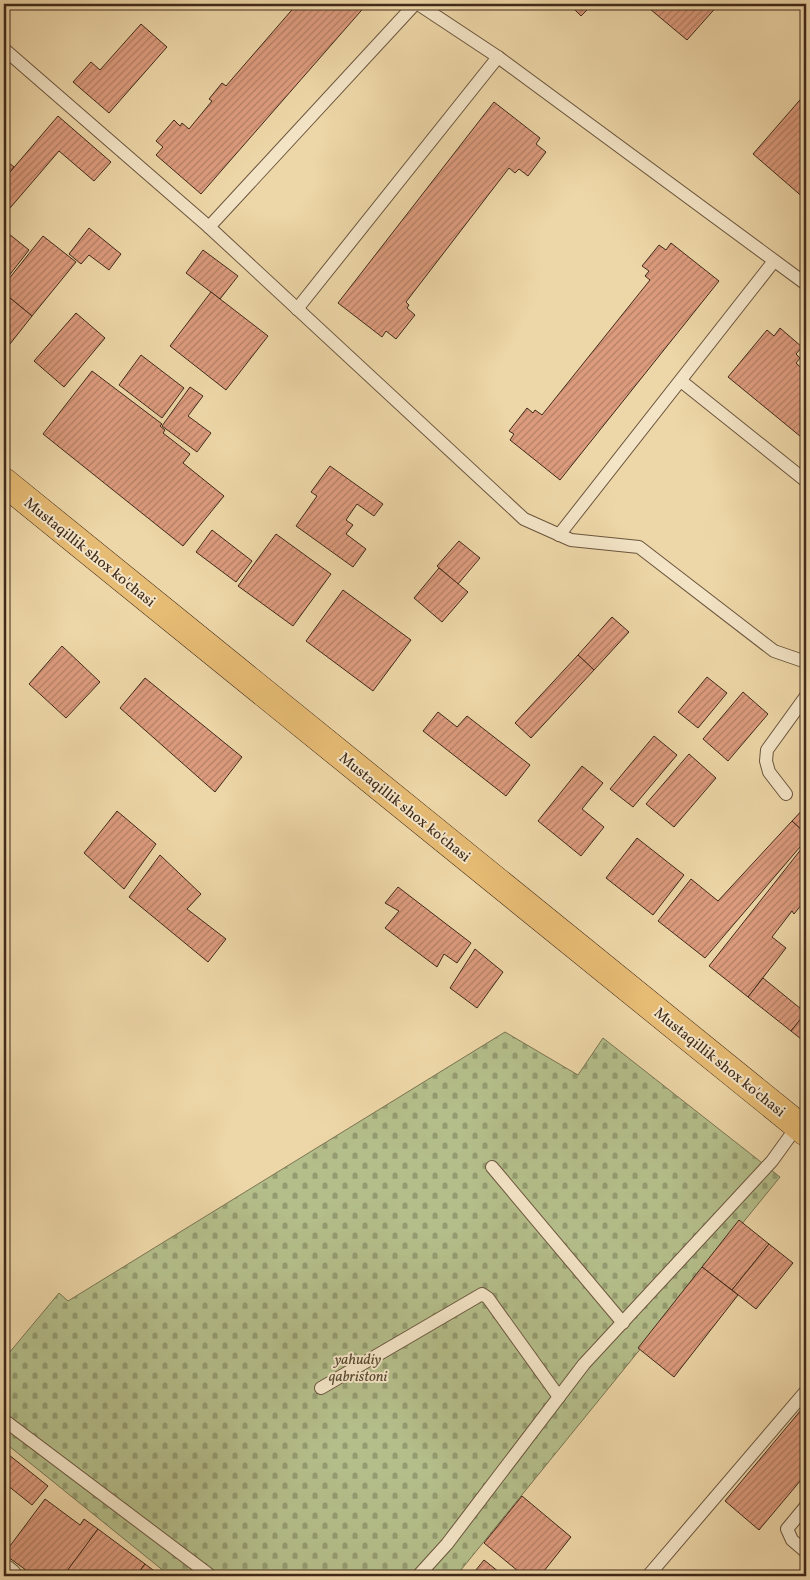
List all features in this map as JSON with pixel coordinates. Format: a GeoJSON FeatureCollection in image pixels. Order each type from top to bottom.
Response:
{"type":"FeatureCollection","features":[{"type":"Feature","properties":{"kind":"main road","name":"Mustaqillik shox ko'chasi"},"geometry":{"type":"LineString","coordinates":[[4,482],[802,1128]]}},
{"type":"Feature","properties":{"kind":"street"},"geometry":{"type":"LineString","coordinates":[[4,1572],[9,1576]]}},
{"type":"Feature","properties":{"kind":"lane"},"geometry":{"type":"LineString","coordinates":[[209,227],[417,4],[498,57],[806,284]]}},
{"type":"Feature","properties":{"kind":"lane"},"geometry":{"type":"LineString","coordinates":[[4,49],[209,227],[524,519],[572,540],[639,547],[774,651],[806,662]]}},
{"type":"Feature","properties":{"kind":"lane"},"geometry":{"type":"LineString","coordinates":[[297,309],[498,57]]}},
{"type":"Feature","properties":{"kind":"lane"},"geometry":{"type":"LineString","coordinates":[[559,535],[774,261]]}},
{"type":"Feature","properties":{"kind":"lane"},"geometry":{"type":"LineString","coordinates":[[681,381],[806,481]]}},
{"type":"Feature","properties":{"kind":"lane"},"geometry":{"type":"LineString","coordinates":[[786,794],[769,772],[766,761],[767,750],[806,696]]}},
{"type":"Feature","properties":{"kind":"lane"},"geometry":{"type":"LineString","coordinates":[[418,1576],[447,1544],[584,1364],[802,1128]]}},
{"type":"Feature","properties":{"kind":"lane"},"geometry":{"type":"LineString","coordinates":[[492,1166],[623,1323]]}},
{"type":"Feature","properties":{"kind":"lane"},"geometry":{"type":"LineString","coordinates":[[322,1388],[482,1294],[488,1298],[560,1397]]}},
{"type":"Feature","properties":{"kind":"lane"},"geometry":{"type":"LineString","coordinates":[[648,1576],[806,1392]]}},
{"type":"Feature","properties":{"kind":"lane"},"geometry":{"type":"LineString","coordinates":[[4,1420],[211,1576]]}},
{"type":"Feature","properties":{"kind":"lane"},"geometry":{"type":"LineString","coordinates":[[806,1506],[787,1529],[792,1540],[806,1552]]}},
{"type":"Feature","properties":{"kind":"green space","name":"yahudiy qabristoni"},"geometry":{"type":"Polygon","coordinates":[[[505,1032],[578,1075],[603,1038],[780,1177],[456,1576],[170,1576],[4,1442],[4,1359],[59,1293],[68,1301],[505,1032]]]}},
{"type":"Feature","properties":{"kind":"building"},"geometry":{"type":"Polygon","coordinates":[[[297,4],[367,4],[201,194],[156,155],[163,147],[156,141],[174,120],[180,126],[182,123],[189,129],[212,101],[209,99],[222,83],[226,86],[297,4]]]}},
{"type":"Feature","properties":{"kind":"building"},"geometry":{"type":"Polygon","coordinates":[[[569,4],[593,4],[581,16],[569,4]]]}},
{"type":"Feature","properties":{"kind":"building"},"geometry":{"type":"Polygon","coordinates":[[[644,4],[719,4],[687,40],[644,4]]]}},
{"type":"Feature","properties":{"kind":"building"},"geometry":{"type":"Polygon","coordinates":[[[141,24],[167,47],[109,113],[73,82],[91,62],[100,70],[141,24]]]}},
{"type":"Feature","properties":{"kind":"building"},"geometry":{"type":"Polygon","coordinates":[[[806,93],[806,198],[805,199],[753,154],[806,93]]]}},
{"type":"Feature","properties":{"kind":"building"},"geometry":{"type":"Polygon","coordinates":[[[494,102],[540,138],[536,144],[546,152],[528,176],[519,169],[515,173],[509,168],[406,302],[409,305],[407,308],[415,315],[396,339],[386,331],[382,337],[338,303],[494,102]]]}},
{"type":"Feature","properties":{"kind":"building"},"geometry":{"type":"Polygon","coordinates":[[[58,116],[111,162],[94,181],[59,151],[4,215],[4,179],[58,116]]]}},
{"type":"Feature","properties":{"kind":"building"},"geometry":{"type":"Polygon","coordinates":[[[4,159],[14,167],[4,179],[4,159]]]}},
{"type":"Feature","properties":{"kind":"building"},"geometry":{"type":"Polygon","coordinates":[[[89,228],[121,254],[109,270],[89,255],[81,264],[69,254],[89,228]]]}},
{"type":"Feature","properties":{"kind":"building"},"geometry":{"type":"Polygon","coordinates":[[[4,230],[29,250],[4,282],[4,230]]]}},
{"type":"Feature","properties":{"kind":"building"},"geometry":{"type":"Polygon","coordinates":[[[43,236],[76,262],[32,316],[4,293],[4,285],[43,236]]]}},
{"type":"Feature","properties":{"kind":"building"},"geometry":{"type":"Polygon","coordinates":[[[671,243],[719,281],[560,480],[510,440],[514,434],[509,431],[527,408],[533,413],[535,410],[542,415],[650,280],[645,276],[649,271],[642,266],[659,245],[666,250],[671,243]]]}},
{"type":"Feature","properties":{"kind":"building"},"geometry":{"type":"Polygon","coordinates":[[[203,250],[238,276],[220,299],[186,273],[203,250]]]}},
{"type":"Feature","properties":{"kind":"building"},"geometry":{"type":"Polygon","coordinates":[[[211,292],[268,336],[226,390],[170,346],[211,292]]]}},
{"type":"Feature","properties":{"kind":"building"},"geometry":{"type":"Polygon","coordinates":[[[4,293],[32,316],[10,344],[4,338],[4,293]]]}},
{"type":"Feature","properties":{"kind":"building"},"geometry":{"type":"Polygon","coordinates":[[[76,313],[105,338],[64,387],[34,361],[76,313]]]}},
{"type":"Feature","properties":{"kind":"building"},"geometry":{"type":"Polygon","coordinates":[[[780,328],[802,347],[796,354],[800,358],[796,363],[806,372],[806,441],[728,377],[767,330],[774,336],[780,328]]]}},
{"type":"Feature","properties":{"kind":"building"},"geometry":{"type":"Polygon","coordinates":[[[141,355],[184,388],[162,418],[119,385],[141,355]]]}},
{"type":"Feature","properties":{"kind":"building"},"geometry":{"type":"Polygon","coordinates":[[[92,371],[162,424],[160,426],[165,430],[163,433],[190,454],[183,463],[224,496],[183,546],[43,434],[92,371]]]}},
{"type":"Feature","properties":{"kind":"building"},"geometry":{"type":"Polygon","coordinates":[[[190,387],[203,396],[188,416],[211,433],[197,452],[162,426],[190,387]]]}},
{"type":"Feature","properties":{"kind":"building"},"geometry":{"type":"Polygon","coordinates":[[[330,466],[383,504],[374,516],[357,504],[346,520],[353,525],[346,534],[366,549],[353,567],[296,526],[317,496],[311,492],[330,466]]]}},
{"type":"Feature","properties":{"kind":"building"},"geometry":{"type":"Polygon","coordinates":[[[212,530],[252,561],[236,582],[196,552],[212,530]]]}},
{"type":"Feature","properties":{"kind":"building"},"geometry":{"type":"Polygon","coordinates":[[[276,534],[331,574],[293,626],[238,586],[276,534]]]}},
{"type":"Feature","properties":{"kind":"building"},"geometry":{"type":"Polygon","coordinates":[[[459,541],[480,558],[458,584],[437,566],[459,541]]]}},
{"type":"Feature","properties":{"kind":"building"},"geometry":{"type":"Polygon","coordinates":[[[439,568],[468,592],[442,622],[414,598],[439,568]]]}},
{"type":"Feature","properties":{"kind":"building"},"geometry":{"type":"Polygon","coordinates":[[[343,590],[411,640],[373,691],[306,641],[343,590]]]}},
{"type":"Feature","properties":{"kind":"building"},"geometry":{"type":"Polygon","coordinates":[[[612,617],[629,632],[594,670],[578,655],[612,617]]]}},
{"type":"Feature","properties":{"kind":"building"},"geometry":{"type":"Polygon","coordinates":[[[62,646],[100,682],[66,718],[29,684],[62,646]]]}},
{"type":"Feature","properties":{"kind":"building"},"geometry":{"type":"Polygon","coordinates":[[[578,655],[594,670],[531,738],[515,723],[578,655]]]}},
{"type":"Feature","properties":{"kind":"building"},"geometry":{"type":"Polygon","coordinates":[[[707,677],[727,693],[698,728],[678,712],[707,677]]]}},
{"type":"Feature","properties":{"kind":"building"},"geometry":{"type":"Polygon","coordinates":[[[145,678],[242,757],[215,792],[120,708],[145,678]]]}},
{"type":"Feature","properties":{"kind":"building"},"geometry":{"type":"Polygon","coordinates":[[[743,692],[768,714],[728,761],[703,739],[743,692]]]}},
{"type":"Feature","properties":{"kind":"building"},"geometry":{"type":"Polygon","coordinates":[[[438,712],[457,727],[467,716],[530,765],[506,796],[423,731],[438,712]]]}},
{"type":"Feature","properties":{"kind":"building"},"geometry":{"type":"Polygon","coordinates":[[[654,736],[677,755],[633,807],[610,789],[654,736]]]}},
{"type":"Feature","properties":{"kind":"building"},"geometry":{"type":"Polygon","coordinates":[[[689,754],[716,778],[674,827],[646,804],[689,754]]]}},
{"type":"Feature","properties":{"kind":"building"},"geometry":{"type":"Polygon","coordinates":[[[582,766],[603,783],[582,809],[604,827],[581,856],[538,821],[582,766]]]}},
{"type":"Feature","properties":{"kind":"building"},"geometry":{"type":"Polygon","coordinates":[[[806,806],[806,834],[792,821],[806,806]]]}},
{"type":"Feature","properties":{"kind":"building"},"geometry":{"type":"Polygon","coordinates":[[[117,811],[156,844],[124,889],[84,853],[117,811]]]}},
{"type":"Feature","properties":{"kind":"building"},"geometry":{"type":"Polygon","coordinates":[[[792,821],[806,834],[806,840],[705,958],[658,921],[691,879],[718,901],[792,821]]]}},
{"type":"Feature","properties":{"kind":"building"},"geometry":{"type":"Polygon","coordinates":[[[637,838],[684,875],[653,915],[606,878],[637,838]]]}},
{"type":"Feature","properties":{"kind":"building"},"geometry":{"type":"Polygon","coordinates":[[[806,843],[806,899],[794,914],[792,911],[772,937],[786,948],[748,997],[709,966],[806,843]]]}},
{"type":"Feature","properties":{"kind":"building"},"geometry":{"type":"Polygon","coordinates":[[[160,855],[201,894],[187,909],[226,939],[208,962],[129,897],[160,855]]]}},
{"type":"Feature","properties":{"kind":"building"},"geometry":{"type":"Polygon","coordinates":[[[398,887],[471,943],[457,963],[444,954],[437,967],[385,928],[399,911],[385,903],[398,887]]]}},
{"type":"Feature","properties":{"kind":"building"},"geometry":{"type":"Polygon","coordinates":[[[475,949],[503,972],[477,1008],[450,988],[475,949]]]}},
{"type":"Feature","properties":{"kind":"building"},"geometry":{"type":"Polygon","coordinates":[[[763,978],[806,1013],[791,1031],[748,997],[763,978]]]}},
{"type":"Feature","properties":{"kind":"building"},"geometry":{"type":"Polygon","coordinates":[[[806,1012],[806,1043],[791,1031],[806,1012]]]}},
{"type":"Feature","properties":{"kind":"building"},"geometry":{"type":"Polygon","coordinates":[[[739,1220],[769,1244],[732,1290],[702,1267],[739,1220]]]}},
{"type":"Feature","properties":{"kind":"building"},"geometry":{"type":"Polygon","coordinates":[[[769,1244],[793,1263],[756,1309],[732,1290],[769,1244]]]}},
{"type":"Feature","properties":{"kind":"building"},"geometry":{"type":"Polygon","coordinates":[[[702,1267],[738,1295],[674,1377],[638,1348],[702,1267]]]}},
{"type":"Feature","properties":{"kind":"building"},"geometry":{"type":"Polygon","coordinates":[[[806,1404],[806,1474],[759,1530],[725,1501],[806,1404]]]}},
{"type":"Feature","properties":{"kind":"building"},"geometry":{"type":"Polygon","coordinates":[[[4,1451],[48,1486],[32,1505],[7,1485],[4,1490],[4,1451]]]}},
{"type":"Feature","properties":{"kind":"building"},"geometry":{"type":"Polygon","coordinates":[[[522,1496],[571,1537],[540,1576],[524,1576],[484,1543],[522,1496]]]}},
{"type":"Feature","properties":{"kind":"building"},"geometry":{"type":"Polygon","coordinates":[[[45,1499],[80,1525],[84,1519],[98,1529],[64,1576],[34,1576],[4,1554],[45,1499]]]}},
{"type":"Feature","properties":{"kind":"building"},"geometry":{"type":"Polygon","coordinates":[[[98,1529],[145,1564],[136,1576],[64,1575],[98,1529]]]}},
{"type":"Feature","properties":{"kind":"building"},"geometry":{"type":"Polygon","coordinates":[[[484,1560],[504,1576],[471,1576],[484,1560]]]}},
{"type":"Feature","properties":{"kind":"building"},"geometry":{"type":"Polygon","coordinates":[[[145,1564],[161,1576],[136,1576],[145,1564]]]}},
{"type":"Feature","properties":{"kind":"building"},"geometry":{"type":"Polygon","coordinates":[[[509,1571],[515,1576],[504,1576],[509,1571]]]}}]}
